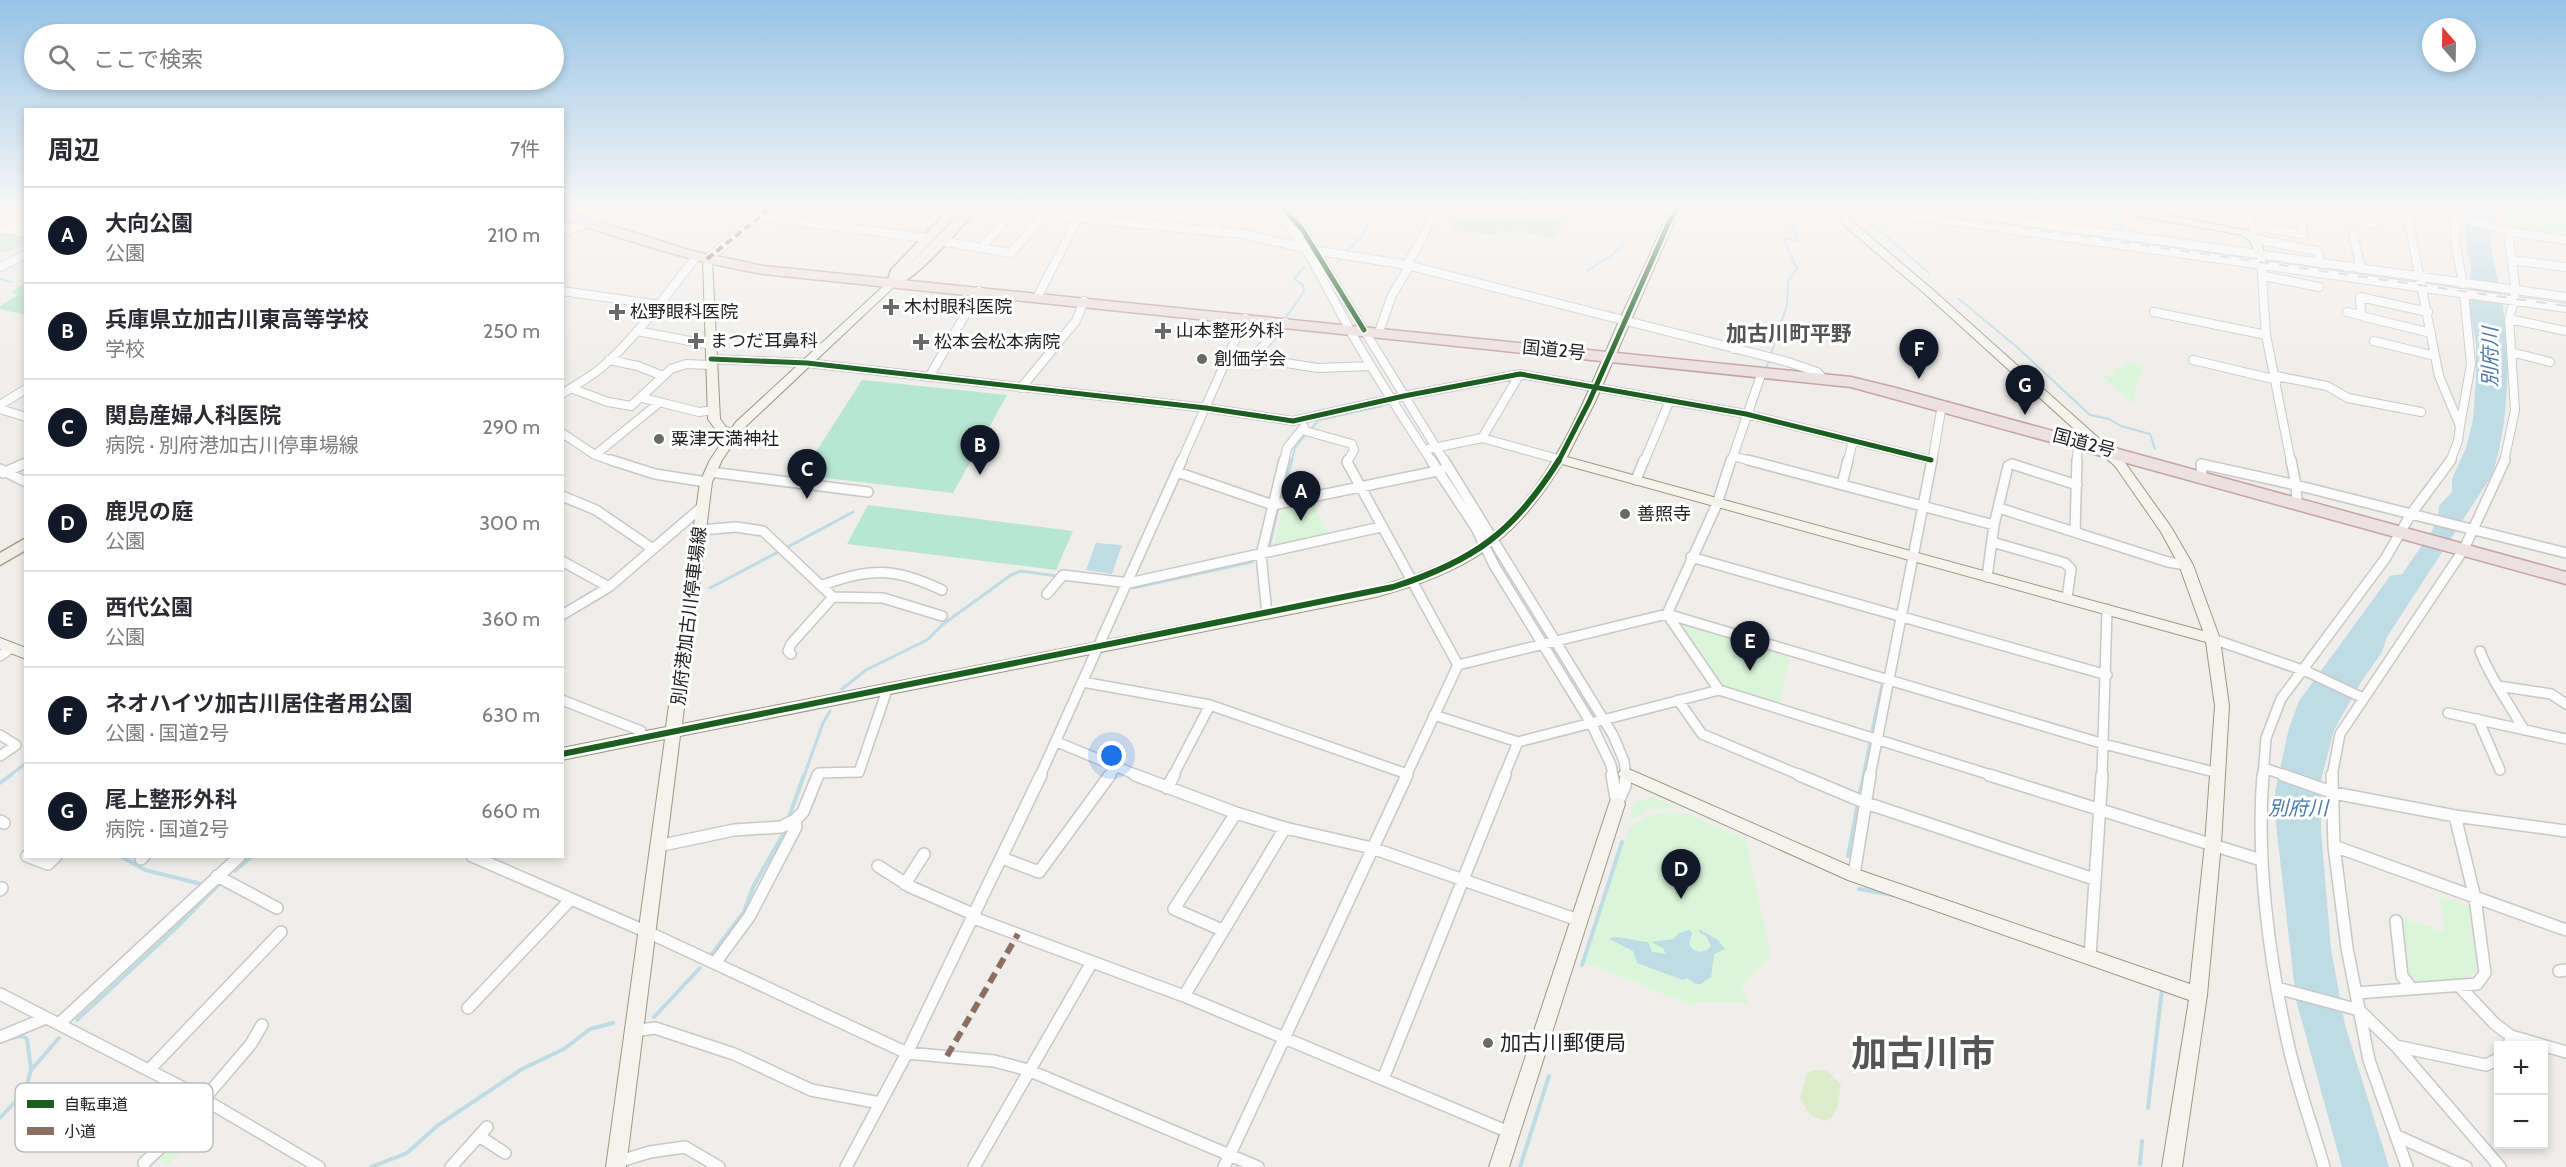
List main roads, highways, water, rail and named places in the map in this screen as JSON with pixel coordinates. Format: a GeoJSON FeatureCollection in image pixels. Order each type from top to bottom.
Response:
{"type":"FeatureCollection","features":[{"type":"Feature","properties":{"kind":"highway","name":"国道2号"},"geometry":{"type":"LineString","coordinates":[[724,262],[764,270],[1822,377],[1872,386],[2202,475],[2297,493],[2405,532],[2566,578]]}},
{"type":"Feature","properties":{"kind":"main road"},"geometry":{"type":"LineString","coordinates":[[893,283],[895,272],[904,262]]}},
{"type":"Feature","properties":{"kind":"main road"},"geometry":{"type":"LineString","coordinates":[[893,283],[909,274],[920,262]]}},
{"type":"Feature","properties":{"kind":"main road"},"geometry":{"type":"LineString","coordinates":[[0,560],[24,544]]}},
{"type":"Feature","properties":{"kind":"water","name":"別府川"},"geometry":{"type":"Polygon","coordinates":[[[2470,262],[2494,262],[2507,341],[2505,415],[2492,475],[2387,637],[2382,652],[2361,682],[2334,730],[2321,780],[2321,830],[2331,949],[2345,1025],[2389,1167],[2342,1167],[2296,1000],[2276,824],[2275,792],[2289,728],[2299,701],[2390,576],[2402,574],[2432,531],[2438,517],[2439,506],[2452,492],[2452,479],[2466,448],[2473,420],[2476,344],[2469,307],[2470,262]]]}},
{"type":"Feature","properties":{"kind":"water"},"geometry":{"type":"Polygon","coordinates":[[[1096,543],[1122,545],[1112,574],[1086,570],[1096,543]]]}},
{"type":"Feature","properties":{"kind":"water"},"geometry":{"type":"Polygon","coordinates":[[[1699,929],[1718,940],[1725,949],[1714,954],[1711,977],[1701,984],[1695,984],[1687,978],[1683,980],[1637,963],[1633,951],[1609,939],[1617,937],[1648,942],[1652,952],[1666,954],[1663,948],[1651,942],[1674,939],[1679,933],[1689,930],[1692,933],[1689,944],[1702,952],[1711,946],[1699,929]]]}},
{"type":"Feature","properties":{"kind":"waterway"},"geometry":{"type":"LineString","coordinates":[[1587,271],[1601,262]]}},
{"type":"Feature","properties":{"kind":"waterway"},"geometry":{"type":"LineString","coordinates":[[1767,366],[1787,305],[1788,281],[1797,269],[1794,262]]}},
{"type":"Feature","properties":{"kind":"waterway"},"geometry":{"type":"LineString","coordinates":[[1917,262],[1929,273]]}},
{"type":"Feature","properties":{"kind":"waterway"},"geometry":{"type":"LineString","coordinates":[[1286,317],[1304,292],[1303,285],[1294,279],[1304,267]]}},
{"type":"Feature","properties":{"kind":"waterway"},"geometry":{"type":"LineString","coordinates":[[0,279],[11,282]]}},
{"type":"Feature","properties":{"kind":"waterway"},"geometry":{"type":"LineString","coordinates":[[1959,299],[2018,348],[2090,415],[2109,419],[2121,426],[2150,434],[2155,449]]}},
{"type":"Feature","properties":{"kind":"waterway"},"geometry":{"type":"LineString","coordinates":[[1745,409],[1757,378]]}},
{"type":"Feature","properties":{"kind":"waterway"},"geometry":{"type":"LineString","coordinates":[[1310,430],[1319,420],[1382,406]]}},
{"type":"Feature","properties":{"kind":"waterway"},"geometry":{"type":"LineString","coordinates":[[1291,462],[1295,448],[1306,434]]}},
{"type":"Feature","properties":{"kind":"waterway"},"geometry":{"type":"LineString","coordinates":[[1280,500],[1292,460]]}},
{"type":"Feature","properties":{"kind":"waterway"},"geometry":{"type":"LineString","coordinates":[[1269,548],[1278,508]]}},
{"type":"Feature","properties":{"kind":"waterway"},"geometry":{"type":"LineString","coordinates":[[786,548],[853,512]]}},
{"type":"Feature","properties":{"kind":"waterway"},"geometry":{"type":"LineString","coordinates":[[710,588],[780,551]]}},
{"type":"Feature","properties":{"kind":"waterway"},"geometry":{"type":"LineString","coordinates":[[1133,588],[1252,562]]}},
{"type":"Feature","properties":{"kind":"waterway"},"geometry":{"type":"LineString","coordinates":[[842,689],[866,670],[927,640],[942,625],[1011,575],[1021,571],[1056,576]]}},
{"type":"Feature","properties":{"kind":"waterway"},"geometry":{"type":"LineString","coordinates":[[1872,730],[1882,685]]}},
{"type":"Feature","properties":{"kind":"waterway"},"geometry":{"type":"LineString","coordinates":[[804,776],[823,723],[830,711]]}},
{"type":"Feature","properties":{"kind":"waterway"},"geometry":{"type":"LineString","coordinates":[[1863,776],[1870,743]]}},
{"type":"Feature","properties":{"kind":"waterway"},"geometry":{"type":"LineString","coordinates":[[9,776],[24,765]]}},
{"type":"Feature","properties":{"kind":"waterway"},"geometry":{"type":"LineString","coordinates":[[0,783],[11,775]]}},
{"type":"Feature","properties":{"kind":"waterway"},"geometry":{"type":"LineString","coordinates":[[789,817],[804,775]]}},
{"type":"Feature","properties":{"kind":"waterway"},"geometry":{"type":"LineString","coordinates":[[1860,793],[1864,775]]}},
{"type":"Feature","properties":{"kind":"waterway"},"geometry":{"type":"LineString","coordinates":[[1848,856],[1857,808]]}},
{"type":"Feature","properties":{"kind":"waterway"},"geometry":{"type":"LineString","coordinates":[[712,954],[744,912],[753,887],[786,829]]}},
{"type":"Feature","properties":{"kind":"waterway"},"geometry":{"type":"LineString","coordinates":[[1582,965],[1622,842]]}},
{"type":"Feature","properties":{"kind":"waterway"},"geometry":{"type":"LineString","coordinates":[[124,858],[145,870],[201,884]]}},
{"type":"Feature","properties":{"kind":"waterway"},"geometry":{"type":"LineString","coordinates":[[235,871],[250,858]]}},
{"type":"Feature","properties":{"kind":"waterway"},"geometry":{"type":"LineString","coordinates":[[77,1020],[176,928],[219,884]]}},
{"type":"Feature","properties":{"kind":"waterway"},"geometry":{"type":"LineString","coordinates":[[1859,889],[1893,895]]}},
{"type":"Feature","properties":{"kind":"waterway"},"geometry":{"type":"LineString","coordinates":[[654,1017],[700,968]]}},
{"type":"Feature","properties":{"kind":"waterway"},"geometry":{"type":"LineString","coordinates":[[2148,1108],[2162,989]]}},
{"type":"Feature","properties":{"kind":"waterway"},"geometry":{"type":"LineString","coordinates":[[371,1167],[407,1153],[437,1126],[522,1069],[564,1049],[590,1029],[613,1023]]}},
{"type":"Feature","properties":{"kind":"waterway"},"geometry":{"type":"LineString","coordinates":[[11,1038],[23,1036],[27,1039],[31,1069]]}},
{"type":"Feature","properties":{"kind":"waterway"},"geometry":{"type":"LineString","coordinates":[[27,1083],[31,1070],[59,1038]]}},
{"type":"Feature","properties":{"kind":"waterway"},"geometry":{"type":"LineString","coordinates":[[1520,1167],[1549,1076]]}},
{"type":"Feature","properties":{"kind":"waterway"},"geometry":{"type":"LineString","coordinates":[[0,1118],[15,1102]]}},
{"type":"Feature","properties":{"kind":"waterway"},"geometry":{"type":"LineString","coordinates":[[2140,1164],[2142,1141]]}},
{"type":"Feature","properties":{"kind":"railway"},"geometry":{"type":"LineString","coordinates":[[2263,262],[2566,306]]}},
{"type":"Feature","properties":{"kind":"place","name":"木村眼科医院"},"geometry":{"type":"Point","coordinates":[891,307]}},
{"type":"Feature","properties":{"kind":"place","name":"松野眼科医院"},"geometry":{"type":"Point","coordinates":[617,312]}},
{"type":"Feature","properties":{"kind":"place","name":"山本整形外科"},"geometry":{"type":"Point","coordinates":[1163,331]}},
{"type":"Feature","properties":{"kind":"place","name":"まつだ耳鼻科"},"geometry":{"type":"Point","coordinates":[696,341]}},
{"type":"Feature","properties":{"kind":"place","name":"松本会松本病院"},"geometry":{"type":"Point","coordinates":[921,342]}},
{"type":"Feature","properties":{"kind":"place","name":"創価学会"},"geometry":{"type":"Point","coordinates":[1202,359]}},
{"type":"Feature","properties":{"kind":"place","name":"ネオハイツ加古川居住者用公園"},"geometry":{"type":"Point","coordinates":[1919,379]}},
{"type":"Feature","properties":{"kind":"place","name":"尾上整形外科"},"geometry":{"type":"Point","coordinates":[2025,415]}},
{"type":"Feature","properties":{"kind":"place","name":"粟津天満神社"},"geometry":{"type":"Point","coordinates":[659,439]}},
{"type":"Feature","properties":{"kind":"place","name":"兵庫県立加古川東高等学校"},"geometry":{"type":"Point","coordinates":[980,475]}},
{"type":"Feature","properties":{"kind":"place","name":"関島産婦人科医院"},"geometry":{"type":"Point","coordinates":[807,499]}},
{"type":"Feature","properties":{"kind":"place","name":"善照寺"},"geometry":{"type":"Point","coordinates":[1625,514]}},
{"type":"Feature","properties":{"kind":"place","name":"大向公園"},"geometry":{"type":"Point","coordinates":[1301,521]}},
{"type":"Feature","properties":{"kind":"place","name":"西代公園"},"geometry":{"type":"Point","coordinates":[1750,671]}},
{"type":"Feature","properties":{"kind":"place","name":"鹿児の庭"},"geometry":{"type":"Point","coordinates":[1681,899]}},
{"type":"Feature","properties":{"kind":"place","name":"加古川郵便局"},"geometry":{"type":"Point","coordinates":[1488,1043]}},
{"type":"Feature","properties":{"kind":"district","name":"加古川町平野"},"geometry":{"type":"Point","coordinates":[1789,334]}},
{"type":"Feature","properties":{"kind":"district","name":"加古川市"},"geometry":{"type":"Point","coordinates":[1923,1053]}}]}
